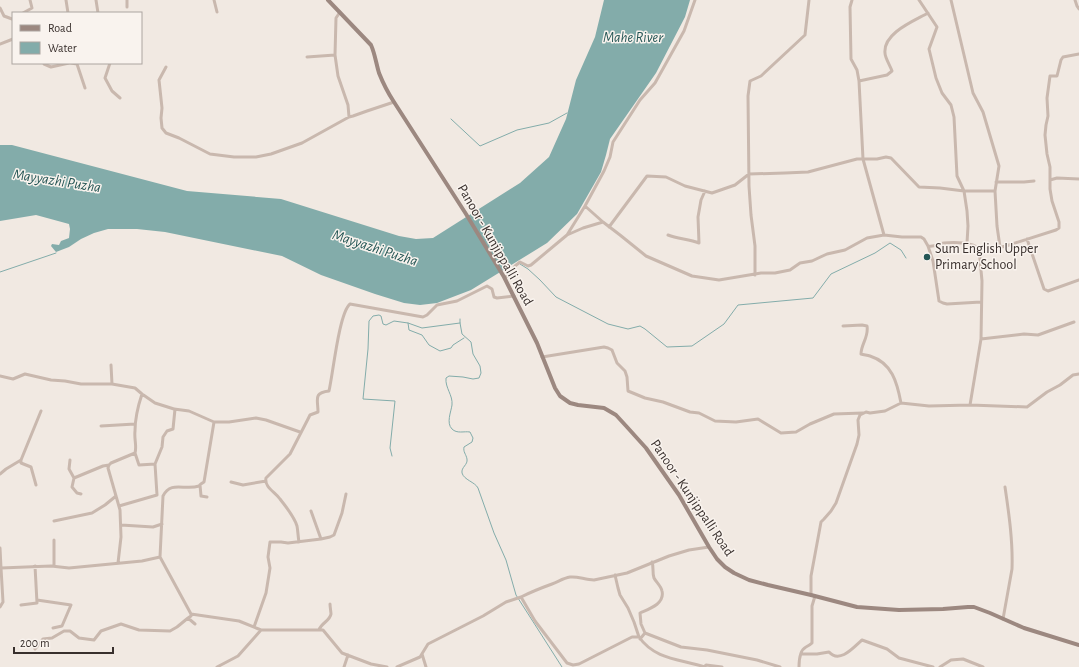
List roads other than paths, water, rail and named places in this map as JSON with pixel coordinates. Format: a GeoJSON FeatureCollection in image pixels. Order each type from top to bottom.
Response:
{"type":"FeatureCollection","features":[{"type":"Feature","properties":{"kind":"main road","name":"Panoor - Kunjippalli Road"},"geometry":{"type":"LineString","coordinates":[[328,0],[371,45],[385,86],[504,277],[537,343],[560,396],[570,403],[604,408],[610,410],[616,415],[646,448],[679,495],[717,559],[725,566],[734,573],[749,580],[857,607],[892,610],[968,607],[990,613],[1024,628],[1079,645]]}},
{"type":"Feature","properties":{"kind":"street"},"geometry":{"type":"LineString","coordinates":[[25,12],[32,8],[30,0]]}},
{"type":"Feature","properties":{"kind":"street"},"geometry":{"type":"LineString","coordinates":[[66,0],[68,12]]}},
{"type":"Feature","properties":{"kind":"street"},"geometry":{"type":"LineString","coordinates":[[96,0],[98,12]]}},
{"type":"Feature","properties":{"kind":"street"},"geometry":{"type":"LineString","coordinates":[[127,0],[127,7]]}},
{"type":"Feature","properties":{"kind":"street"},"geometry":{"type":"LineString","coordinates":[[214,0],[217,12]]}},
{"type":"Feature","properties":{"kind":"street"},"geometry":{"type":"LineString","coordinates":[[568,235],[604,171],[610,157],[613,142],[640,100],[655,83],[684,31],[695,0]]}},
{"type":"Feature","properties":{"kind":"street"},"geometry":{"type":"LineString","coordinates":[[755,275],[755,246],[751,215],[749,174],[748,96],[750,81],[761,76],[805,35],[808,0]]}},
{"type":"Feature","properties":{"kind":"street"},"geometry":{"type":"LineString","coordinates":[[848,0],[850,7],[851,59],[857,70],[859,81],[863,159],[884,235]]}},
{"type":"Feature","properties":{"kind":"street"},"geometry":{"type":"LineString","coordinates":[[850,7],[852,0]]}},
{"type":"Feature","properties":{"kind":"street"},"geometry":{"type":"LineString","coordinates":[[919,0],[937,26],[929,49],[936,78],[942,93],[951,105],[954,117],[957,176],[964,191],[968,226],[967,243]]}},
{"type":"Feature","properties":{"kind":"street"},"geometry":{"type":"LineString","coordinates":[[951,0],[973,93],[983,112],[999,166],[995,191],[1000,248]]}},
{"type":"Feature","properties":{"kind":"street"},"geometry":{"type":"LineString","coordinates":[[1075,0],[1079,9]]}},
{"type":"Feature","properties":{"kind":"street"},"geometry":{"type":"LineString","coordinates":[[0,8],[4,16],[12,19]]}},
{"type":"Feature","properties":{"kind":"street"},"geometry":{"type":"LineString","coordinates":[[340,12],[336,18],[335,55],[338,76],[348,105],[349,117]]}},
{"type":"Feature","properties":{"kind":"street"},"geometry":{"type":"LineString","coordinates":[[859,81],[887,75],[892,71],[885,54],[886,45],[899,28],[928,13]]}},
{"type":"Feature","properties":{"kind":"street"},"geometry":{"type":"LineString","coordinates":[[0,44],[12,39]]}},
{"type":"Feature","properties":{"kind":"street"},"geometry":{"type":"LineString","coordinates":[[928,246],[936,246],[943,243],[967,243],[979,249],[1000,248],[1059,228],[1059,222],[1052,201],[1050,189],[1050,167],[1045,135],[1048,116],[1047,98],[1050,76],[1057,76],[1063,57],[1079,54]]}},
{"type":"Feature","properties":{"kind":"street"},"geometry":{"type":"LineString","coordinates":[[307,57],[335,55]]}},
{"type":"Feature","properties":{"kind":"street"},"geometry":{"type":"LineString","coordinates":[[44,64],[51,67],[65,64]]}},
{"type":"Feature","properties":{"kind":"street"},"geometry":{"type":"LineString","coordinates":[[77,64],[85,88]]}},
{"type":"Feature","properties":{"kind":"street"},"geometry":{"type":"LineString","coordinates":[[110,64],[105,78],[112,91],[120,98]]}},
{"type":"Feature","properties":{"kind":"street"},"geometry":{"type":"LineString","coordinates":[[166,67],[159,80],[162,108],[162,128],[166,133],[210,154],[234,157],[256,157],[270,154],[302,143],[349,117],[394,102]]}},
{"type":"Feature","properties":{"kind":"street"},"geometry":{"type":"LineString","coordinates":[[610,227],[647,176],[666,177],[685,186],[712,193],[735,185],[749,174],[808,172],[857,159],[877,159],[886,157],[891,158],[919,187],[964,191],[995,191]]}},
{"type":"Feature","properties":{"kind":"street"},"geometry":{"type":"LineString","coordinates":[[1050,180],[1058,178],[1079,179]]}},
{"type":"Feature","properties":{"kind":"street"},"geometry":{"type":"LineString","coordinates":[[996,182],[1034,181]]}},
{"type":"Feature","properties":{"kind":"street"},"geometry":{"type":"LineString","coordinates":[[668,235],[699,243],[698,217],[701,200],[705,191]]}},
{"type":"Feature","properties":{"kind":"street"},"geometry":{"type":"LineString","coordinates":[[585,206],[646,256],[692,276],[719,280],[790,270],[800,263],[845,250],[867,238],[884,235],[921,237],[928,246],[933,261],[940,301],[947,304],[981,302]]}},
{"type":"Feature","properties":{"kind":"street"},"geometry":{"type":"LineString","coordinates":[[504,277],[509,276],[515,266],[520,262],[528,266],[532,265],[568,235],[583,228],[603,222]]}},
{"type":"Feature","properties":{"kind":"street"},"geometry":{"type":"LineString","coordinates":[[1027,239],[1046,291],[1079,280]]}},
{"type":"Feature","properties":{"kind":"street"},"geometry":{"type":"LineString","coordinates":[[970,405],[981,339],[982,281],[979,249]]}},
{"type":"Feature","properties":{"kind":"street"},"geometry":{"type":"LineString","coordinates":[[299,542],[297,527],[294,519],[279,498],[266,484],[266,478],[290,454],[310,415],[318,412],[317,401],[319,394],[323,391],[329,391],[341,325],[348,305],[350,304],[424,317],[437,305],[457,301],[487,286],[492,289],[494,297],[514,296]]}},
{"type":"Feature","properties":{"kind":"street"},"geometry":{"type":"LineString","coordinates":[[981,339],[1024,334],[1038,335],[1074,322]]}},
{"type":"Feature","properties":{"kind":"street"},"geometry":{"type":"LineString","coordinates":[[843,326],[867,326],[867,334],[860,354],[877,359],[889,369],[895,377],[901,403]]}},
{"type":"Feature","properties":{"kind":"street"},"geometry":{"type":"LineString","coordinates":[[542,357],[604,347],[608,348],[612,350],[616,363],[625,371],[628,391],[690,412],[699,413],[714,420],[736,422],[758,419],[780,433],[796,432],[810,424],[834,414],[885,411],[901,403],[929,406],[970,405],[1027,407],[1073,375],[1079,374]]}},
{"type":"Feature","properties":{"kind":"street"},"geometry":{"type":"LineString","coordinates":[[111,365],[112,384]]}},
{"type":"Feature","properties":{"kind":"street"},"geometry":{"type":"LineString","coordinates":[[0,376],[13,379],[25,374],[51,380],[81,384],[112,384],[135,388],[155,403],[175,409],[189,410],[214,422],[229,422],[256,418],[300,432]]}},
{"type":"Feature","properties":{"kind":"street"},"geometry":{"type":"LineString","coordinates":[[142,394],[137,409],[134,432],[135,453],[139,465],[155,464]]}},
{"type":"Feature","properties":{"kind":"street"},"geometry":{"type":"LineString","coordinates":[[119,506],[157,495],[155,464],[162,447],[163,437],[167,431],[173,429],[175,409]]}},
{"type":"Feature","properties":{"kind":"street"},"geometry":{"type":"LineString","coordinates":[[0,474],[6,468],[21,460],[41,411]]}},
{"type":"Feature","properties":{"kind":"street"},"geometry":{"type":"LineString","coordinates":[[799,667],[801,654],[804,648],[812,643],[813,595],[811,576],[821,522],[831,511],[840,495],[855,452],[859,435],[859,418],[863,413]]}},
{"type":"Feature","properties":{"kind":"street"},"geometry":{"type":"LineString","coordinates":[[191,614],[160,557],[163,496],[168,489],[175,487],[198,486],[204,482],[214,422]]}},
{"type":"Feature","properties":{"kind":"street"},"geometry":{"type":"LineString","coordinates":[[101,426],[135,424]]}},
{"type":"Feature","properties":{"kind":"street"},"geometry":{"type":"LineString","coordinates":[[74,478],[109,465],[135,453]]}},
{"type":"Feature","properties":{"kind":"street"},"geometry":{"type":"LineString","coordinates":[[21,460],[20,463],[31,467],[36,485]]}},
{"type":"Feature","properties":{"kind":"street"},"geometry":{"type":"LineString","coordinates":[[70,460],[69,470],[74,478],[72,487],[76,493],[81,494]]}},
{"type":"Feature","properties":{"kind":"street"},"geometry":{"type":"LineString","coordinates":[[109,465],[108,468],[119,506],[121,525],[118,563]]}},
{"type":"Feature","properties":{"kind":"street"},"geometry":{"type":"LineString","coordinates":[[231,482],[243,485],[266,481]]}},
{"type":"Feature","properties":{"kind":"street"},"geometry":{"type":"LineString","coordinates":[[200,485],[201,496],[207,497]]}},
{"type":"Feature","properties":{"kind":"street"},"geometry":{"type":"LineString","coordinates":[[1003,619],[1012,569],[1011,529],[1005,487]]}},
{"type":"Feature","properties":{"kind":"street"},"geometry":{"type":"LineString","coordinates":[[254,627],[266,593],[270,568],[268,557],[270,542],[281,542],[288,544],[334,536],[342,513],[346,494]]}},
{"type":"Feature","properties":{"kind":"street"},"geometry":{"type":"LineString","coordinates":[[54,521],[92,513],[116,496]]}},
{"type":"Feature","properties":{"kind":"street"},"geometry":{"type":"LineString","coordinates":[[311,510],[321,539]]}},
{"type":"Feature","properties":{"kind":"street"},"geometry":{"type":"LineString","coordinates":[[121,525],[153,527],[162,524]]}},
{"type":"Feature","properties":{"kind":"street"},"geometry":{"type":"LineString","coordinates":[[54,540],[54,566]]}},
{"type":"Feature","properties":{"kind":"street"},"geometry":{"type":"LineString","coordinates":[[396,667],[420,657],[428,644],[483,616],[506,602],[530,592],[569,578],[580,577],[594,580],[627,574],[652,562],[677,554],[709,547]]}},
{"type":"Feature","properties":{"kind":"street"},"geometry":{"type":"LineString","coordinates":[[0,548],[3,602],[0,607]]}},
{"type":"Feature","properties":{"kind":"street"},"geometry":{"type":"LineString","coordinates":[[0,568],[54,566],[69,568],[142,561],[160,557]]}},
{"type":"Feature","properties":{"kind":"street"},"geometry":{"type":"LineString","coordinates":[[645,633],[640,613],[659,603],[662,598],[662,591],[654,577],[652,562]]}},
{"type":"Feature","properties":{"kind":"street"},"geometry":{"type":"LineString","coordinates":[[21,605],[37,603],[35,566]]}},
{"type":"Feature","properties":{"kind":"street"},"geometry":{"type":"LineString","coordinates":[[615,575],[620,595],[628,608],[639,638],[645,646],[671,659],[704,667],[706,665],[722,667]]}},
{"type":"Feature","properties":{"kind":"street"},"geometry":{"type":"LineString","coordinates":[[520,597],[535,621],[567,663],[573,665],[579,664],[632,637],[639,638],[645,633]]}},
{"type":"Feature","properties":{"kind":"street"},"geometry":{"type":"LineString","coordinates":[[37,600],[71,605],[62,626],[53,628]]}},
{"type":"Feature","properties":{"kind":"street"},"geometry":{"type":"LineString","coordinates":[[319,630],[320,626],[327,621],[331,615],[330,604]]}},
{"type":"Feature","properties":{"kind":"street"},"geometry":{"type":"LineString","coordinates":[[191,614],[239,621],[261,630],[323,630],[342,654],[372,664],[387,667]]}},
{"type":"Feature","properties":{"kind":"street"},"geometry":{"type":"LineString","coordinates":[[35,649],[43,639],[52,638],[64,631],[70,631],[79,638],[94,640],[101,631],[121,624],[140,630],[170,631],[191,616],[191,614]]}},
{"type":"Feature","properties":{"kind":"street"},"geometry":{"type":"LineString","coordinates":[[188,618],[195,624]]}},
{"type":"Feature","properties":{"kind":"street"},"geometry":{"type":"LineString","coordinates":[[217,667],[238,656],[261,630]]}},
{"type":"Feature","properties":{"kind":"street"},"geometry":{"type":"LineString","coordinates":[[645,633],[681,647],[707,650],[757,660],[780,667]]}},
{"type":"Feature","properties":{"kind":"street"},"geometry":{"type":"LineString","coordinates":[[801,654],[829,652],[837,657],[844,655],[862,640],[887,649],[899,658],[933,667]]}},
{"type":"Feature","properties":{"kind":"street"},"geometry":{"type":"LineString","coordinates":[[422,654],[426,667]]}},
{"type":"Feature","properties":{"kind":"street"},"geometry":{"type":"LineString","coordinates":[[344,667],[348,655]]}},
{"type":"Feature","properties":{"kind":"street"},"geometry":{"type":"LineString","coordinates":[[940,667],[951,660],[963,659],[983,667]]}},
{"type":"Feature","properties":{"kind":"water","name":"Mahe River"},"geometry":{"type":"Polygon","coordinates":[[[604,0],[690,0],[685,17],[656,73],[610,139],[601,172],[577,214],[547,243],[471,290],[437,303],[420,305],[404,303],[321,275],[282,256],[165,232],[137,229],[108,229],[94,233],[69,247],[56,252],[51,246],[52,244],[59,245],[61,241],[69,238],[69,224],[36,215],[0,221],[0,145],[12,145],[187,191],[281,199],[399,236],[416,239],[433,238],[520,183],[549,157],[566,119],[576,80],[595,37],[604,0]]]}},
{"type":"Feature","properties":{"kind":"waterway"},"geometry":{"type":"LineString","coordinates":[[451,119],[480,146],[517,130],[549,123],[567,113]]}},
{"type":"Feature","properties":{"kind":"waterway"},"geometry":{"type":"LineString","coordinates":[[520,264],[528,269],[556,297],[608,324],[628,329],[640,326],[667,347],[692,346],[724,324],[738,305],[813,298],[831,274],[875,253],[890,243],[901,250],[906,258]]}},
{"type":"Feature","properties":{"kind":"waterway"},"geometry":{"type":"LineString","coordinates":[[0,272],[56,253]]}},
{"type":"Feature","properties":{"kind":"waterway"},"geometry":{"type":"LineString","coordinates":[[392,456],[390,448],[395,401],[363,399],[369,321],[373,316],[379,315],[381,316],[383,324],[386,325],[394,321],[408,323],[422,328],[460,323]]}},
{"type":"Feature","properties":{"kind":"waterway"},"geometry":{"type":"LineString","coordinates":[[460,319],[462,334],[471,342],[473,354],[480,366],[481,373],[479,378],[473,379],[449,376],[446,378],[452,401],[449,421],[450,427],[454,431],[470,432],[473,438],[472,442],[464,447],[467,461],[462,469],[462,473],[478,488],[494,533],[506,560],[516,595],[562,667]]}},
{"type":"Feature","properties":{"kind":"waterway"},"geometry":{"type":"LineString","coordinates":[[408,323],[409,330],[422,335],[429,345],[440,351],[451,348],[464,338]]}},
{"type":"Feature","properties":{"kind":"place","name":"Sum English Upper Primary School"},"geometry":{"type":"Point","coordinates":[927,257]}},
{"type":"Feature","properties":{"kind":"water label","name":"Mayyazhi Puzha"},"geometry":{"type":"Point","coordinates":[57,181]}},
{"type":"Feature","properties":{"kind":"water label","name":"Mayyazhi Puzha"},"geometry":{"type":"Point","coordinates":[375,248]}}]}
